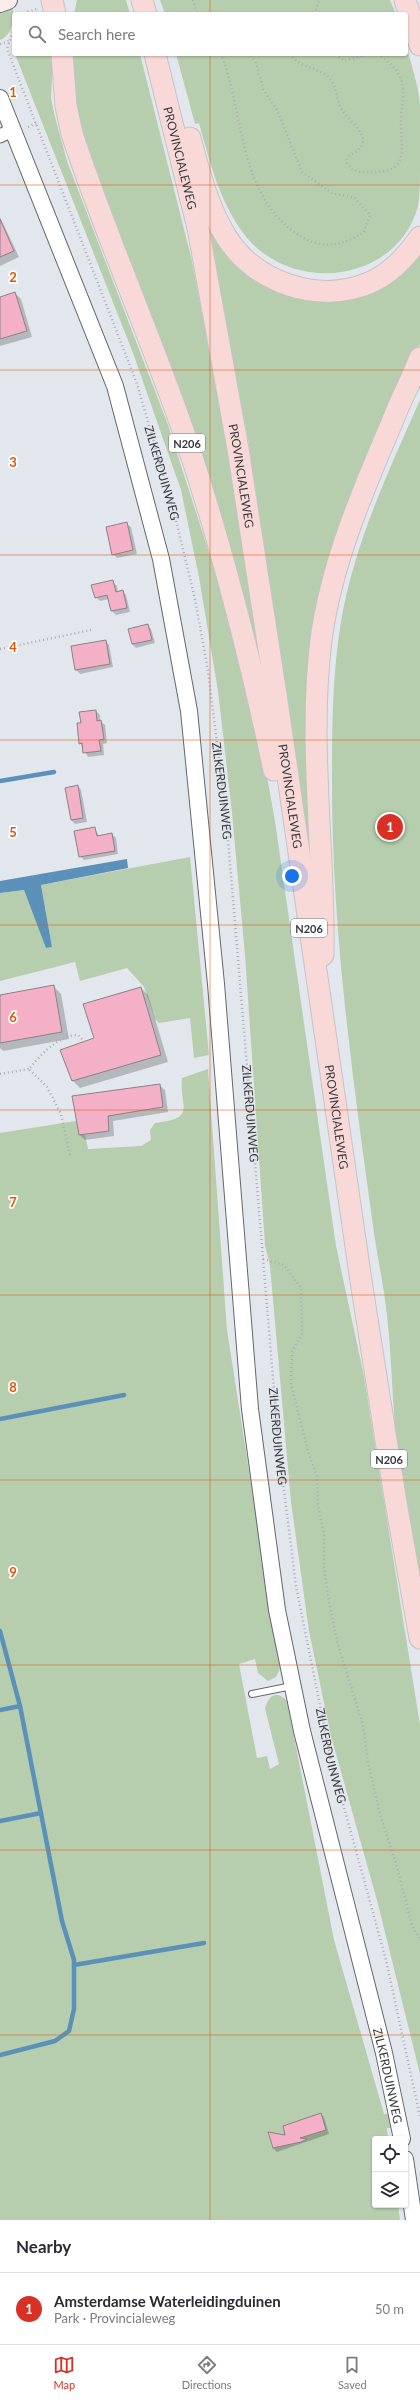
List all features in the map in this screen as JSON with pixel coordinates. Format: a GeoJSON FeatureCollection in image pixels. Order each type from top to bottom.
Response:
{"type":"FeatureCollection","features":[{"type":"Feature","properties":{"kind":"main road"},"geometry":{"type":"LineString","coordinates":[[0,3],[8,0]]}},
{"type":"Feature","properties":{"kind":"main road"},"geometry":{"type":"LineString","coordinates":[[52,0],[55,12]]}},
{"type":"Feature","properties":{"kind":"main road"},"geometry":{"type":"LineString","coordinates":[[142,0],[145,12]]}},
{"type":"Feature","properties":{"kind":"main road"},"geometry":{"type":"LineString","coordinates":[[405,0],[420,45]]}},
{"type":"Feature","properties":{"kind":"main road","name":"N206"},"geometry":{"type":"LineString","coordinates":[[62,56],[66,106],[72,134],[143,322],[204,494],[250,661],[275,772],[296,839]]}},
{"type":"Feature","properties":{"kind":"main road","name":"PROVINCIALEWEG"},"geometry":{"type":"LineString","coordinates":[[156,56],[198,228],[237,441],[391,1474],[420,1638]]}},
{"type":"Feature","properties":{"kind":"main road","name":"N206"},"geometry":{"type":"LineString","coordinates":[[161,76],[186,128],[204,186],[224,232],[241,255],[265,275],[292,286],[314,291],[354,288],[369,283],[394,268],[407,255],[420,237]]}},
{"type":"Feature","properties":{"kind":"main road","name":"N206"},"geometry":{"type":"LineString","coordinates":[[322,1018],[324,916],[317,732],[317,694],[321,639],[334,580],[353,520],[420,358]]}},
{"type":"Feature","properties":{"kind":"street","name":"ZILKERDUINWEG"},"geometry":{"type":"LineString","coordinates":[[0,98],[7,135],[115,386],[161,559],[189,711],[216,984],[250,1409],[277,1610],[292,1686],[384,2053],[401,2136]]}},
{"type":"Feature","properties":{"kind":"street"},"geometry":{"type":"LineString","coordinates":[[407,2172],[414,2220]]}},
{"type":"Feature","properties":{"kind":"lane"},"geometry":{"type":"LineString","coordinates":[[252,1694],[292,1686]]}},
{"type":"Feature","properties":{"kind":"path"},"geometry":{"type":"LineString","coordinates":[[193,0],[196,12]]}},
{"type":"Feature","properties":{"kind":"path"},"geometry":{"type":"LineString","coordinates":[[316,12],[319,0]]}},
{"type":"Feature","properties":{"kind":"path"},"geometry":{"type":"LineString","coordinates":[[0,44],[9,41],[12,33]]}},
{"type":"Feature","properties":{"kind":"path","name":"ZILKERDUINWEG"},"geometry":{"type":"LineString","coordinates":[[9,41],[7,49],[137,384],[173,508],[196,599],[208,671],[226,815],[279,1450],[296,1586],[331,1760],[386,1960],[420,2117]]}},
{"type":"Feature","properties":{"kind":"path"},"geometry":{"type":"LineString","coordinates":[[222,56],[226,68],[245,151],[262,196],[287,228],[312,243],[332,246],[350,241],[364,232],[370,215],[355,198],[332,193],[302,172],[278,112],[263,89],[256,63],[251,56]]}},
{"type":"Feature","properties":{"kind":"path"},"geometry":{"type":"LineString","coordinates":[[291,56],[303,66],[314,67],[330,78],[341,108],[361,134],[363,139],[359,149],[347,158],[347,163],[352,169],[363,172],[385,172],[393,168],[400,160],[403,152],[400,122],[403,84],[398,72],[381,56]]}},
{"type":"Feature","properties":{"kind":"path"},"geometry":{"type":"LineString","coordinates":[[338,56],[344,61],[362,56]]}},
{"type":"Feature","properties":{"kind":"path"},"geometry":{"type":"LineString","coordinates":[[0,649],[91,630]]}},
{"type":"Feature","properties":{"kind":"path"},"geometry":{"type":"LineString","coordinates":[[0,1074],[29,1069],[37,1059],[64,1038],[78,1035],[84,1042]]}},
{"type":"Feature","properties":{"kind":"path"},"geometry":{"type":"LineString","coordinates":[[29,1069],[47,1087],[61,1114],[70,1155]]}},
{"type":"Feature","properties":{"kind":"path"},"geometry":{"type":"LineString","coordinates":[[263,1259],[284,1265],[301,1288],[302,1333],[292,1352],[292,1384],[308,1451],[317,1476],[318,1506],[324,1534],[324,1569],[329,1602],[338,1645],[363,1725],[368,1763],[380,1814],[397,1866],[412,1926],[420,1939]]}},
{"type":"Feature","properties":{"kind":"green space"},"geometry":{"type":"Polygon","coordinates":[[[77,0],[126,0],[129,12],[74,12],[77,0]]]}},
{"type":"Feature","properties":{"kind":"green space"},"geometry":{"type":"Polygon","coordinates":[[[160,0],[390,0],[395,12],[164,12],[160,0]]]}},
{"type":"Feature","properties":{"kind":"green space"},"geometry":{"type":"Polygon","coordinates":[[[12,4],[11,29],[5,37],[0,40],[0,11],[12,4]]]}},
{"type":"Feature","properties":{"kind":"green space"},"geometry":{"type":"Polygon","coordinates":[[[408,53],[420,106],[420,192],[418,206],[407,231],[390,251],[368,264],[344,272],[318,273],[292,268],[269,257],[248,239],[230,213],[212,169],[199,123],[195,124],[177,56],[408,56],[408,53]]]}},
{"type":"Feature","properties":{"kind":"green space"},"geometry":{"type":"Polygon","coordinates":[[[16,56],[53,56],[51,98],[67,161],[168,425],[220,587],[260,738],[275,821],[336,1246],[364,1376],[420,1725],[420,2074],[378,1904],[331,1736],[309,1631],[291,1502],[270,1266],[265,1245],[245,955],[232,813],[218,691],[199,577],[181,490],[133,353],[16,56]]]}},
{"type":"Feature","properties":{"kind":"green space"},"geometry":{"type":"Polygon","coordinates":[[[66,56],[141,56],[192,261],[221,413],[265,687],[84,153],[66,56]]]}},
{"type":"Feature","properties":{"kind":"green space"},"geometry":{"type":"Polygon","coordinates":[[[199,188],[237,257],[335,296],[420,245],[420,344],[335,563],[314,893],[248,439],[199,188]]]}},
{"type":"Feature","properties":{"kind":"green space"},"geometry":{"type":"Polygon","coordinates":[[[420,400],[420,1586],[404,1501],[397,1453],[386,1305],[365,1171],[345,1006],[333,840],[332,724],[338,642],[354,565],[363,536],[384,481],[420,400]]]}},
{"type":"Feature","properties":{"kind":"green space"},"geometry":{"type":"Polygon","coordinates":[[[190,857],[209,1055],[194,1058],[190,1018],[159,1023],[155,1019],[144,987],[127,968],[80,981],[75,962],[0,981],[0,893],[24,890],[47,948],[52,947],[41,885],[190,857]]]}},
{"type":"Feature","properties":{"kind":"green space"},"geometry":{"type":"Polygon","coordinates":[[[208,1069],[227,1330],[280,1669],[276,1677],[268,1681],[258,1673],[255,1659],[239,1664],[257,1758],[267,1756],[270,1769],[279,1764],[265,1709],[266,1704],[271,1697],[276,1695],[287,1701],[334,1940],[384,2114],[395,2113],[392,2128],[387,2128],[388,2136],[372,2136],[372,2208],[398,2208],[400,2220],[0,2220],[0,1133],[82,1120],[88,1149],[141,1146],[151,1140],[150,1130],[155,1123],[177,1118],[182,1114],[184,1110],[182,1078],[208,1069]]]}},
{"type":"Feature","properties":{"kind":"water"},"geometry":{"type":"Polygon","coordinates":[[[127,859],[128,868],[41,885],[52,947],[46,948],[24,890],[0,893],[0,881],[127,859]]]}},
{"type":"Feature","properties":{"kind":"building"},"geometry":{"type":"Polygon","coordinates":[[[0,219],[14,251],[0,257],[0,219]]]}},
{"type":"Feature","properties":{"kind":"building"},"geometry":{"type":"Polygon","coordinates":[[[15,292],[27,331],[0,339],[0,297],[15,292]]]}},
{"type":"Feature","properties":{"kind":"building"},"geometry":{"type":"Polygon","coordinates":[[[127,522],[133,550],[112,555],[106,527],[127,522]]]}},
{"type":"Feature","properties":{"kind":"building"},"geometry":{"type":"Polygon","coordinates":[[[113,580],[116,592],[123,590],[127,608],[111,611],[107,595],[95,598],[91,585],[113,580]]]}},
{"type":"Feature","properties":{"kind":"building"},"geometry":{"type":"Polygon","coordinates":[[[148,624],[152,640],[132,644],[128,629],[148,624]]]}},
{"type":"Feature","properties":{"kind":"building"},"geometry":{"type":"Polygon","coordinates":[[[106,640],[110,664],[75,670],[71,646],[106,640]]]}},
{"type":"Feature","properties":{"kind":"building"},"geometry":{"type":"Polygon","coordinates":[[[96,710],[97,721],[101,720],[104,739],[99,740],[101,751],[83,753],[82,743],[79,744],[77,723],[81,723],[79,712],[96,710]]]}},
{"type":"Feature","properties":{"kind":"building"},"geometry":{"type":"Polygon","coordinates":[[[78,785],[83,818],[71,820],[65,788],[78,785]]]}},
{"type":"Feature","properties":{"kind":"building"},"geometry":{"type":"Polygon","coordinates":[[[95,827],[97,836],[112,833],[115,851],[79,857],[74,831],[95,827]]]}},
{"type":"Feature","properties":{"kind":"building"},"geometry":{"type":"Polygon","coordinates":[[[54,985],[62,1032],[0,1043],[0,995],[54,985]]]}},
{"type":"Feature","properties":{"kind":"building"},"geometry":{"type":"Polygon","coordinates":[[[141,987],[161,1055],[72,1081],[60,1050],[94,1038],[83,1004],[141,987]]]}},
{"type":"Feature","properties":{"kind":"building"},"geometry":{"type":"Polygon","coordinates":[[[160,1084],[163,1107],[108,1116],[109,1131],[79,1135],[72,1096],[160,1084]]]}},
{"type":"Feature","properties":{"kind":"building"},"geometry":{"type":"Polygon","coordinates":[[[321,2113],[326,2130],[300,2138],[307,2139],[301,2142],[273,2148],[268,2132],[285,2135],[283,2126],[321,2113]]]}},
{"type":"Feature","properties":{"kind":"waterway"},"geometry":{"type":"LineString","coordinates":[[0,781],[54,772]]}},
{"type":"Feature","properties":{"kind":"waterway"},"geometry":{"type":"LineString","coordinates":[[0,1419],[124,1395]]}},
{"type":"Feature","properties":{"kind":"waterway"},"geometry":{"type":"LineString","coordinates":[[0,1631],[20,1706],[62,1921],[74,1960],[74,2009],[69,2031],[55,2041],[0,2055]]}},
{"type":"Feature","properties":{"kind":"waterway"},"geometry":{"type":"LineString","coordinates":[[0,1710],[20,1706]]}},
{"type":"Feature","properties":{"kind":"waterway"},"geometry":{"type":"LineString","coordinates":[[0,1821],[41,1813]]}},
{"type":"Feature","properties":{"kind":"waterway"},"geometry":{"type":"LineString","coordinates":[[74,1965],[204,1943]]}},
{"type":"Feature","properties":{"kind":"place","name":"Amsterdamse Waterleidingduinen"},"geometry":{"type":"Point","coordinates":[390,827]}}]}
